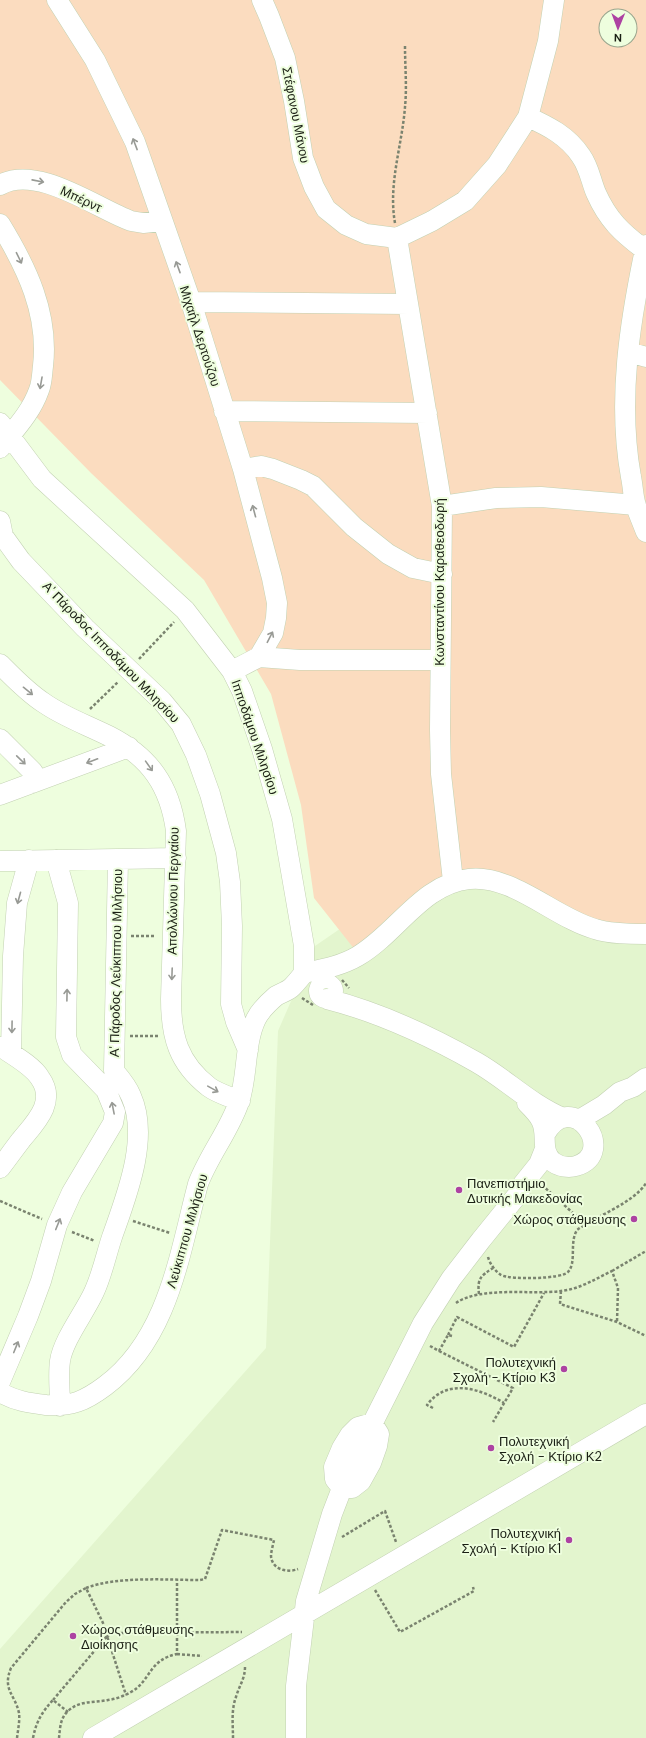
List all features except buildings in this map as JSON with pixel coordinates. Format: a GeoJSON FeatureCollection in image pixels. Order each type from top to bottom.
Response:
{"type":"FeatureCollection","features":[{"type":"Feature","properties":{"kind":"street","name":"Μιχαήλ Δερτούζου"},"geometry":{"type":"LineString","coordinates":[[57,0],[95,60],[135,142],[161,221],[191,302],[243,469],[277,603],[273,633],[259,657]]}},
{"type":"Feature","properties":{"kind":"street","name":"Στέφανου Μάνου"},"geometry":{"type":"LineString","coordinates":[[262,0],[285,58],[294,101],[303,158],[314,188],[326,209],[346,225],[366,234],[397,238]]}},
{"type":"Feature","properties":{"kind":"street"},"geometry":{"type":"LineString","coordinates":[[397,238],[466,202],[497,165],[528,117],[548,41],[554,0]]}},
{"type":"Feature","properties":{"kind":"street"},"geometry":{"type":"LineString","coordinates":[[528,117],[554,129],[567,140],[581,156],[605,211],[623,233],[645,247],[635,304],[637,354],[624,416],[628,460],[636,505],[646,532]]}},
{"type":"Feature","properties":{"kind":"street","name":"Μπέρντ"},"geometry":{"type":"LineString","coordinates":[[0,185],[13,180],[27,179],[47,183],[132,221],[143,223],[161,221]]}},
{"type":"Feature","properties":{"kind":"street"},"geometry":{"type":"LineString","coordinates":[[0,224],[19,256],[31,283],[44,325],[45,349],[40,390],[24,419],[3,435]]}},
{"type":"Feature","properties":{"kind":"street","name":"Κωνσταντίνου Καραθεοδωρή"},"geometry":{"type":"LineString","coordinates":[[397,238],[442,506],[440,660],[441,774],[453,882]]}},
{"type":"Feature","properties":{"kind":"street"},"geometry":{"type":"LineString","coordinates":[[191,302],[408,304]]}},
{"type":"Feature","properties":{"kind":"street"},"geometry":{"type":"LineString","coordinates":[[224,411],[427,413]]}},
{"type":"Feature","properties":{"kind":"street","name":"Ιπποδάμου Μιλησίου"},"geometry":{"type":"LineString","coordinates":[[3,435],[42,479],[185,610],[232,671],[242,691],[262,749],[282,819],[290,856],[304,946],[304,973]]}},
{"type":"Feature","properties":{"kind":"street"},"geometry":{"type":"LineString","coordinates":[[243,469],[261,466],[273,469],[313,486],[354,527],[388,554],[413,568],[442,574]]}},
{"type":"Feature","properties":{"kind":"street"},"geometry":{"type":"LineString","coordinates":[[442,506],[496,498],[540,497],[636,505]]}},
{"type":"Feature","properties":{"kind":"street","name":"Α' Πάροδος Ιπποδάμου Μιλησίου"},"geometry":{"type":"LineString","coordinates":[[0,521],[3,536],[21,560],[85,628],[162,701],[181,724],[193,749],[210,794],[226,853],[230,882],[232,926],[231,1004],[234,1018],[248,1050]]}},
{"type":"Feature","properties":{"kind":"street"},"geometry":{"type":"LineString","coordinates":[[232,671],[259,657],[300,660],[440,660]]}},
{"type":"Feature","properties":{"kind":"street","name":"Απολλώνιου Περγαίου"},"geometry":{"type":"LineString","coordinates":[[0,664],[26,690],[44,703],[77,722],[109,736],[129,747],[147,762],[166,793],[173,810],[175,824],[176,858],[171,1020],[174,1036],[182,1056],[190,1068],[209,1087],[240,1101]]}},
{"type":"Feature","properties":{"kind":"street"},"geometry":{"type":"LineString","coordinates":[[0,740],[33,772],[32,783]]}},
{"type":"Feature","properties":{"kind":"street"},"geometry":{"type":"LineString","coordinates":[[0,795],[129,747]]}},
{"type":"Feature","properties":{"kind":"street"},"geometry":{"type":"LineString","coordinates":[[0,861],[176,858]]}},
{"type":"Feature","properties":{"kind":"street","name":"Α' Πάροδος Λεύκιππου Μιλήσιου"},"geometry":{"type":"LineString","coordinates":[[60,1406],[60,1360],[94,1292],[119,1216],[134,1164],[138,1142],[138,1123],[131,1096],[123,1082],[114,1071],[118,859]]}},
{"type":"Feature","properties":{"kind":"street"},"geometry":{"type":"LineString","coordinates":[[0,1168],[41,1116],[46,1102],[44,1088],[40,1078],[26,1064],[6,1050],[17,903],[30,860]]}},
{"type":"Feature","properties":{"kind":"street"},"geometry":{"type":"LineString","coordinates":[[0,1382],[41,1281],[57,1225],[72,1192],[113,1123],[115,1112],[106,1090],[72,1055],[66,1037],[68,903],[56,860]]}},
{"type":"Feature","properties":{"kind":"street"},"geometry":{"type":"LineString","coordinates":[[304,973],[336,966],[359,955],[383,936],[425,898],[453,882],[470,878],[488,879],[509,886],[529,895],[562,915],[595,929],[631,934],[646,934]]}},
{"type":"Feature","properties":{"kind":"street"},"geometry":{"type":"LineString","coordinates":[[304,973],[327,992],[356,1007],[430,1039],[476,1062],[502,1078],[521,1095],[541,1120],[548,1156],[554,1162],[562,1166],[570,1167],[585,1161],[592,1151],[598,1124],[640,1082]]}},
{"type":"Feature","properties":{"kind":"street","name":"Λεύκιππου Μιλήσιου"},"geometry":{"type":"LineString","coordinates":[[0,1392],[9,1397],[28,1403],[60,1406],[73,1404],[88,1398],[117,1377],[145,1344],[170,1293],[204,1170],[232,1122],[240,1101],[244,1085],[248,1050],[254,1025],[260,1014],[276,996],[291,988],[304,973]]}},
{"type":"Feature","properties":{"kind":"street"},"geometry":{"type":"LineString","coordinates":[[528,1191],[523,1184],[539,1164],[549,1127],[555,1121],[571,1119],[604,1106],[620,1092],[640,1082]]}},
{"type":"Feature","properties":{"kind":"street"},"geometry":{"type":"LineString","coordinates":[[521,1095],[549,1112],[586,1124],[594,1139]]}},
{"type":"Feature","properties":{"kind":"street"},"geometry":{"type":"LineString","coordinates":[[296,1738],[296,1686],[306,1601],[332,1514],[342,1488],[372,1423],[423,1323],[460,1268],[536,1180],[548,1172],[562,1166]]}},
{"type":"Feature","properties":{"kind":"street"},"geometry":{"type":"LineString","coordinates":[[93,1738],[646,1414]]}},
{"type":"Feature","properties":{"kind":"path"},"geometry":{"type":"LineString","coordinates":[[397,238],[392,208],[394,184],[406,107],[405,46]]}},
{"type":"Feature","properties":{"kind":"path"},"geometry":{"type":"LineString","coordinates":[[116,936],[173,936]]}},
{"type":"Feature","properties":{"kind":"path"},"geometry":{"type":"LineString","coordinates":[[114,1036],[174,1036]]}},
{"type":"Feature","properties":{"kind":"path"},"geometry":{"type":"LineString","coordinates":[[528,1191],[545,1181]]}},
{"type":"Feature","properties":{"kind":"path"},"geometry":{"type":"LineString","coordinates":[[541,1183],[585,1224]]}},
{"type":"Feature","properties":{"kind":"path"},"geometry":{"type":"LineString","coordinates":[[487,1251],[493,1268],[502,1275],[511,1277],[556,1277],[567,1273],[572,1266],[573,1236],[577,1230],[631,1198],[641,1191],[646,1183]]}},
{"type":"Feature","properties":{"kind":"path"},"geometry":{"type":"LineString","coordinates":[[0,1201],[108,1247]]}},
{"type":"Feature","properties":{"kind":"path"},"geometry":{"type":"LineString","coordinates":[[119,1216],[184,1238]]}},
{"type":"Feature","properties":{"kind":"path"},"geometry":{"type":"LineString","coordinates":[[450,1307],[464,1298],[479,1294],[544,1292],[575,1289],[612,1271],[646,1251]]}},
{"type":"Feature","properties":{"kind":"path"},"geometry":{"type":"LineString","coordinates":[[479,1294],[478,1282],[482,1276],[493,1268]]}},
{"type":"Feature","properties":{"kind":"path"},"geometry":{"type":"LineString","coordinates":[[612,1271],[618,1288],[617,1322]]}},
{"type":"Feature","properties":{"kind":"path"},"geometry":{"type":"LineString","coordinates":[[561,1291],[560,1304],[617,1322],[646,1336]]}},
{"type":"Feature","properties":{"kind":"path"},"geometry":{"type":"LineString","coordinates":[[439,1351],[457,1317],[514,1347],[544,1292]]}},
{"type":"Feature","properties":{"kind":"path"},"geometry":{"type":"LineString","coordinates":[[448,1334],[452,1336]]}},
{"type":"Feature","properties":{"kind":"path"},"geometry":{"type":"LineString","coordinates":[[425,1343],[513,1388],[493,1422]]}},
{"type":"Feature","properties":{"kind":"path"},"geometry":{"type":"LineString","coordinates":[[433,1408],[427,1405],[433,1397],[442,1390],[455,1388],[482,1391],[504,1402]]}},
{"type":"Feature","properties":{"kind":"path"},"geometry":{"type":"LineString","coordinates":[[340,1538],[385,1511],[402,1558]]}},
{"type":"Feature","properties":{"kind":"path"},"geometry":{"type":"LineString","coordinates":[[17,1738],[19,1712],[8,1689],[7,1677],[11,1668],[66,1602],[75,1594],[98,1584],[112,1582],[200,1580],[206,1578],[222,1530],[274,1540],[271,1557],[274,1565],[281,1570],[292,1572],[298,1569],[298,1573]]}},
{"type":"Feature","properties":{"kind":"path"},"geometry":{"type":"LineString","coordinates":[[367,1578],[400,1632],[474,1591],[473,1587]]}},
{"type":"Feature","properties":{"kind":"path"},"geometry":{"type":"LineString","coordinates":[[177,1580],[177,1654]]}},
{"type":"Feature","properties":{"kind":"path"},"geometry":{"type":"LineString","coordinates":[[86,1588],[104,1623],[128,1700]]}},
{"type":"Feature","properties":{"kind":"path"},"geometry":{"type":"LineString","coordinates":[[33,1738],[38,1721],[43,1711],[107,1636],[114,1633],[244,1632],[246,1638],[245,1674],[233,1708],[233,1738]]}},
{"type":"Feature","properties":{"kind":"path"},"geometry":{"type":"LineString","coordinates":[[59,1738],[62,1720],[68,1712],[84,1703],[107,1700],[126,1695],[138,1687],[152,1667],[168,1656],[188,1653],[205,1657]]}},
{"type":"Feature","properties":{"kind":"path"},"geometry":{"type":"LineString","coordinates":[[53,1700],[68,1712]]}},
{"type":"Feature","properties":{"kind":"shaded area"},"geometry":{"type":"Polygon","coordinates":[[[0,0],[646,0],[646,934],[631,934],[470,878],[359,955],[314,898],[301,805],[271,694],[204,580],[91,473],[0,380],[0,0]]]}},
{"type":"Feature","properties":{"kind":"shaded area","name":"Πανεπιστήμιο Δυτικής Μακεδονίας"},"geometry":{"type":"Polygon","coordinates":[[[475,836],[646,910],[646,1738],[0,1738],[0,1649],[266,1348],[278,1031],[315,946],[475,836]]]}},
{"type":"Feature","properties":{"kind":"place","name":"Πανεπιστήμιο Δυτικής Μακεδονίας"},"geometry":{"type":"Point","coordinates":[459,1190]}},
{"type":"Feature","properties":{"kind":"place","name":"Χώρος στάθμευσης"},"geometry":{"type":"Point","coordinates":[634,1219]}},
{"type":"Feature","properties":{"kind":"place","name":"Πολυτεχνική Σχολή - Κτίριο Κ3"},"geometry":{"type":"Point","coordinates":[564,1369]}},
{"type":"Feature","properties":{"kind":"place","name":"Πολυτεχνική Σχολή - Κτίριο Κ2"},"geometry":{"type":"Point","coordinates":[491,1448]}},
{"type":"Feature","properties":{"kind":"place","name":"Πολυτεχνική Σχολή - Κτίριο Κ1"},"geometry":{"type":"Point","coordinates":[569,1540]}},
{"type":"Feature","properties":{"kind":"place","name":"Χώρος στάθμευσης Διοίκησης"},"geometry":{"type":"Point","coordinates":[73,1636]}}]}
